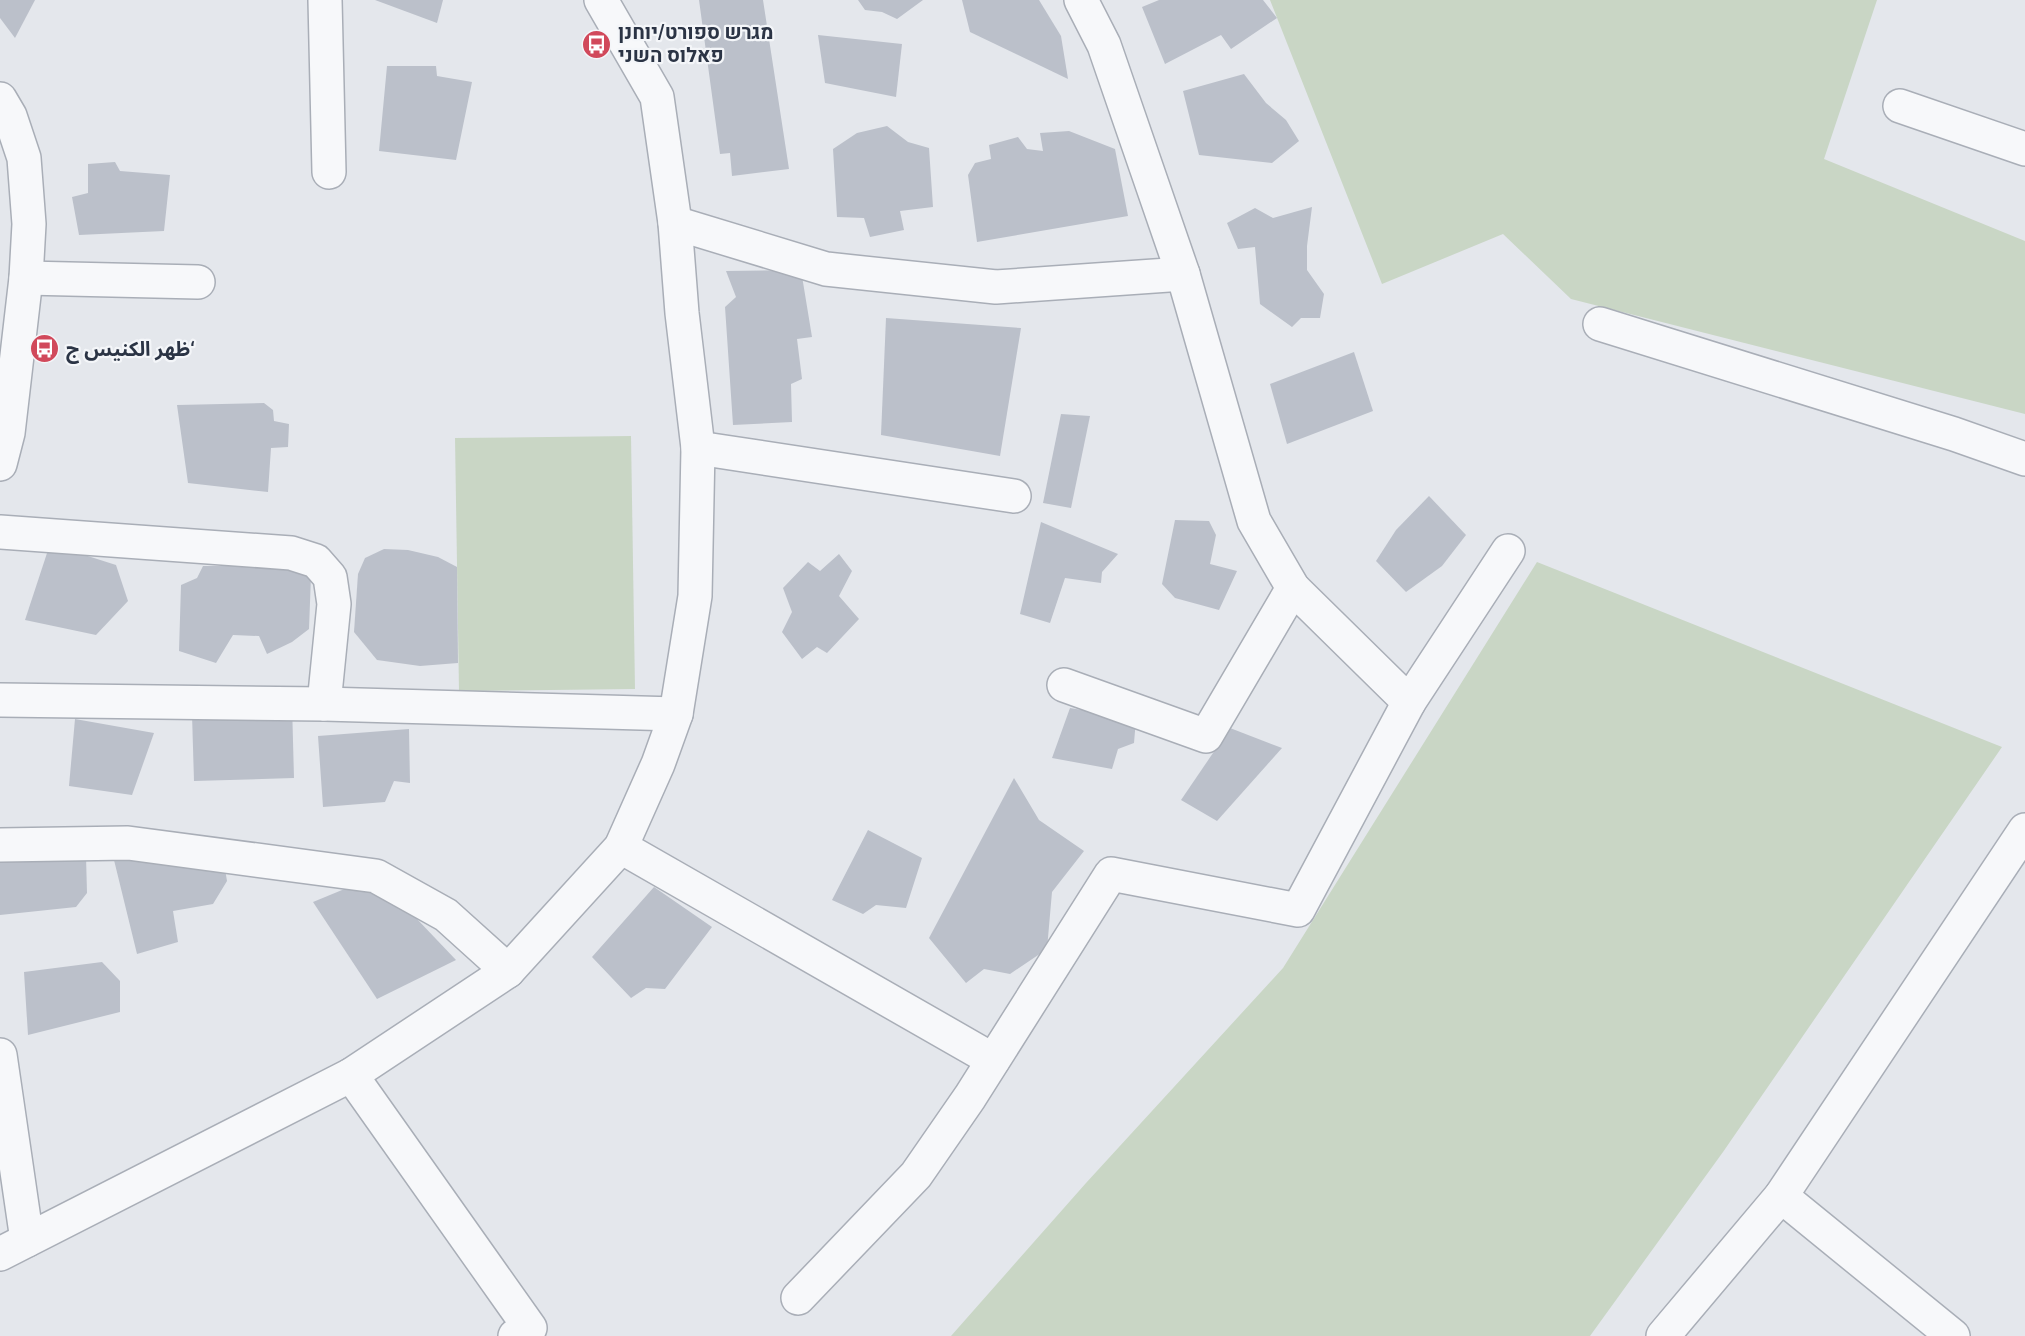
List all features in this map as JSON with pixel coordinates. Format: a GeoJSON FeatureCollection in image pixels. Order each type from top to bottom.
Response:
{"type":"FeatureCollection","features":[{"type":"Feature","properties":{"kind":"street"},"geometry":{"type":"LineString","coordinates":[[325,0],[329,172]]}},
{"type":"Feature","properties":{"kind":"street"},"geometry":{"type":"LineString","coordinates":[[0,1055],[13,1247],[351,1075],[508,970],[621,847],[658,764],[676,714],[695,596],[698,448],[682,313],[675,223],[657,97],[601,0]]}},
{"type":"Feature","properties":{"kind":"street"},"geometry":{"type":"LineString","coordinates":[[1081,0],[1104,45],[1183,274],[1254,521],[1293,588],[1409,702]]}},
{"type":"Feature","properties":{"kind":"street"},"geometry":{"type":"LineString","coordinates":[[0,99],[10,116],[24,158],[29,224],[26,278],[8,433],[0,464]]}},
{"type":"Feature","properties":{"kind":"street"},"geometry":{"type":"LineString","coordinates":[[1900,106],[2025,148]]}},
{"type":"Feature","properties":{"kind":"street"},"geometry":{"type":"LineString","coordinates":[[675,223],[826,269],[996,287],[1183,274]]}},
{"type":"Feature","properties":{"kind":"street"},"geometry":{"type":"LineString","coordinates":[[26,278],[198,282]]}},
{"type":"Feature","properties":{"kind":"street"},"geometry":{"type":"LineString","coordinates":[[1600,324],[1954,434],[2025,459]]}},
{"type":"Feature","properties":{"kind":"street"},"geometry":{"type":"LineString","coordinates":[[698,448],[1014,496]]}},
{"type":"Feature","properties":{"kind":"street"},"geometry":{"type":"LineString","coordinates":[[0,532],[291,553],[316,561],[330,577],[334,604],[324,704]]}},
{"type":"Feature","properties":{"kind":"street"},"geometry":{"type":"LineString","coordinates":[[798,1298],[916,1175],[993,1060],[1111,874],[1298,910],[1409,702],[1508,551]]}},
{"type":"Feature","properties":{"kind":"street"},"geometry":{"type":"LineString","coordinates":[[1064,685],[1206,736],[1293,588]]}},
{"type":"Feature","properties":{"kind":"street"},"geometry":{"type":"LineString","coordinates":[[0,700],[324,704],[676,714]]}},
{"type":"Feature","properties":{"kind":"street"},"geometry":{"type":"LineString","coordinates":[[1663,1336],[1781,1196],[2025,830]]}},
{"type":"Feature","properties":{"kind":"street"},"geometry":{"type":"LineString","coordinates":[[0,845],[128,843],[376,876],[446,915],[508,970]]}},
{"type":"Feature","properties":{"kind":"street"},"geometry":{"type":"LineString","coordinates":[[621,847],[993,1060]]}},
{"type":"Feature","properties":{"kind":"street"},"geometry":{"type":"LineString","coordinates":[[351,1075],[530,1328],[515,1336]]}},
{"type":"Feature","properties":{"kind":"street"},"geometry":{"type":"LineString","coordinates":[[1781,1196],[1953,1336]]}},
{"type":"Feature","properties":{"kind":"green space"},"geometry":{"type":"Polygon","coordinates":[[[1270,0],[1877,0],[1824,159],[2025,241],[2025,414],[1571,299],[1503,234],[1382,284],[1270,0]]]}},
{"type":"Feature","properties":{"kind":"green space"},"geometry":{"type":"Polygon","coordinates":[[[631,436],[635,689],[459,691],[455,438],[631,436]]]}},
{"type":"Feature","properties":{"kind":"green space"},"geometry":{"type":"Polygon","coordinates":[[[1537,562],[2002,747],[1723,1152],[1590,1336],[951,1336],[1086,1183],[1283,968],[1537,562]]]}},
{"type":"Feature","properties":{"kind":"building"},"geometry":{"type":"Polygon","coordinates":[[[0,0],[35,0],[15,38],[0,18],[0,0]]]}},
{"type":"Feature","properties":{"kind":"building"},"geometry":{"type":"Polygon","coordinates":[[[375,0],[443,0],[437,23],[375,0]]]}},
{"type":"Feature","properties":{"kind":"building"},"geometry":{"type":"Polygon","coordinates":[[[699,0],[763,0],[789,169],[732,176],[730,153],[720,154],[699,0]]]}},
{"type":"Feature","properties":{"kind":"building"},"geometry":{"type":"Polygon","coordinates":[[[858,0],[923,0],[897,19],[882,12],[865,10],[858,0]]]}},
{"type":"Feature","properties":{"kind":"building"},"geometry":{"type":"Polygon","coordinates":[[[962,0],[1039,0],[1061,36],[1068,79],[970,32],[962,0]]]}},
{"type":"Feature","properties":{"kind":"building"},"geometry":{"type":"Polygon","coordinates":[[[1159,0],[1263,0],[1277,18],[1231,49],[1221,35],[1165,64],[1142,7],[1159,0]]]}},
{"type":"Feature","properties":{"kind":"building"},"geometry":{"type":"Polygon","coordinates":[[[818,35],[902,44],[896,97],[825,83],[818,35]]]}},
{"type":"Feature","properties":{"kind":"building"},"geometry":{"type":"Polygon","coordinates":[[[387,66],[436,66],[437,76],[472,82],[456,160],[379,151],[387,66]]]}},
{"type":"Feature","properties":{"kind":"building"},"geometry":{"type":"Polygon","coordinates":[[[1244,74],[1266,103],[1286,120],[1299,141],[1272,163],[1199,155],[1183,91],[1244,74]]]}},
{"type":"Feature","properties":{"kind":"building"},"geometry":{"type":"Polygon","coordinates":[[[887,126],[908,142],[929,148],[933,207],[900,211],[904,230],[870,237],[864,218],[837,217],[833,149],[857,133],[887,126]]]}},
{"type":"Feature","properties":{"kind":"building"},"geometry":{"type":"Polygon","coordinates":[[[1069,131],[1115,149],[1128,216],[977,242],[968,175],[975,163],[991,159],[989,145],[1018,137],[1027,149],[1043,151],[1040,133],[1069,131]]]}},
{"type":"Feature","properties":{"kind":"building"},"geometry":{"type":"Polygon","coordinates":[[[115,162],[120,171],[170,175],[164,231],[79,235],[72,197],[88,193],[88,164],[115,162]]]}},
{"type":"Feature","properties":{"kind":"building"},"geometry":{"type":"Polygon","coordinates":[[[1312,207],[1307,246],[1307,270],[1324,294],[1320,318],[1301,318],[1292,327],[1260,304],[1255,247],[1238,249],[1227,223],[1255,208],[1273,218],[1312,207]]]}},
{"type":"Feature","properties":{"kind":"building"},"geometry":{"type":"Polygon","coordinates":[[[801,270],[812,337],[797,339],[802,379],[791,384],[792,422],[733,425],[725,307],[736,297],[726,271],[801,270]]]}},
{"type":"Feature","properties":{"kind":"building"},"geometry":{"type":"Polygon","coordinates":[[[886,318],[1021,328],[1000,456],[881,435],[886,318]]]}},
{"type":"Feature","properties":{"kind":"building"},"geometry":{"type":"Polygon","coordinates":[[[1354,352],[1373,411],[1287,444],[1270,384],[1354,352]]]}},
{"type":"Feature","properties":{"kind":"building"},"geometry":{"type":"Polygon","coordinates":[[[264,403],[273,410],[274,421],[289,424],[288,447],[271,448],[268,492],[188,483],[177,405],[264,403]]]}},
{"type":"Feature","properties":{"kind":"building"},"geometry":{"type":"Polygon","coordinates":[[[1061,414],[1090,416],[1071,508],[1043,503],[1061,414]]]}},
{"type":"Feature","properties":{"kind":"building"},"geometry":{"type":"Polygon","coordinates":[[[1429,496],[1466,535],[1442,566],[1406,592],[1376,561],[1396,530],[1429,496]]]}},
{"type":"Feature","properties":{"kind":"building"},"geometry":{"type":"Polygon","coordinates":[[[1175,520],[1209,521],[1216,535],[1210,564],[1237,571],[1219,610],[1175,598],[1162,584],[1175,520]]]}},
{"type":"Feature","properties":{"kind":"building"},"geometry":{"type":"Polygon","coordinates":[[[1041,522],[1118,554],[1102,572],[1101,583],[1065,578],[1050,623],[1020,614],[1041,522]]]}},
{"type":"Feature","properties":{"kind":"building"},"geometry":{"type":"Polygon","coordinates":[[[50,544],[116,565],[128,601],[96,635],[25,620],[50,544]]]}},
{"type":"Feature","properties":{"kind":"building"},"geometry":{"type":"Polygon","coordinates":[[[384,549],[408,550],[438,557],[457,567],[458,663],[420,666],[377,660],[354,632],[358,574],[365,558],[384,549]]]}},
{"type":"Feature","properties":{"kind":"building"},"geometry":{"type":"Polygon","coordinates":[[[839,554],[852,571],[839,596],[859,619],[827,653],[817,647],[802,659],[782,632],[792,612],[783,588],[808,562],[820,571],[839,554]]]}},
{"type":"Feature","properties":{"kind":"building"},"geometry":{"type":"Polygon","coordinates":[[[203,566],[282,566],[311,576],[309,629],[292,642],[267,654],[259,636],[233,635],[216,663],[179,651],[181,585],[197,578],[203,566]]]}},
{"type":"Feature","properties":{"kind":"building"},"geometry":{"type":"Polygon","coordinates":[[[292,704],[294,778],[194,781],[192,714],[292,704]]]}},
{"type":"Feature","properties":{"kind":"building"},"geometry":{"type":"Polygon","coordinates":[[[1070,708],[1136,719],[1134,743],[1118,749],[1112,769],[1052,758],[1070,708]]]}},
{"type":"Feature","properties":{"kind":"building"},"geometry":{"type":"Polygon","coordinates":[[[75,719],[154,733],[132,795],[69,786],[75,719]]]}},
{"type":"Feature","properties":{"kind":"building"},"geometry":{"type":"Polygon","coordinates":[[[1230,728],[1282,748],[1217,821],[1181,800],[1230,728]]]}},
{"type":"Feature","properties":{"kind":"building"},"geometry":{"type":"Polygon","coordinates":[[[409,729],[410,783],[394,781],[385,802],[323,807],[318,736],[409,729]]]}},
{"type":"Feature","properties":{"kind":"building"},"geometry":{"type":"Polygon","coordinates":[[[1014,778],[1039,820],[1084,851],[1052,892],[1047,949],[1010,974],[984,969],[966,983],[929,938],[1014,778]]]}},
{"type":"Feature","properties":{"kind":"building"},"geometry":{"type":"Polygon","coordinates":[[[868,830],[922,858],[906,908],[876,905],[863,914],[832,900],[868,830]]]}},
{"type":"Feature","properties":{"kind":"building"},"geometry":{"type":"Polygon","coordinates":[[[0,856],[86,856],[87,893],[76,907],[0,915],[0,856]]]}},
{"type":"Feature","properties":{"kind":"building"},"geometry":{"type":"Polygon","coordinates":[[[114,860],[224,863],[227,881],[213,904],[173,911],[178,942],[137,954],[114,860]]]}},
{"type":"Feature","properties":{"kind":"building"},"geometry":{"type":"Polygon","coordinates":[[[376,876],[456,960],[377,999],[313,902],[376,876]]]}},
{"type":"Feature","properties":{"kind":"building"},"geometry":{"type":"Polygon","coordinates":[[[654,887],[712,927],[665,989],[646,988],[631,998],[592,957],[654,887]]]}},
{"type":"Feature","properties":{"kind":"building"},"geometry":{"type":"Polygon","coordinates":[[[102,962],[120,981],[120,1012],[28,1035],[24,972],[102,962]]]}},
{"type":"Feature","properties":{"kind":"place","name":"מגרש ספורט/יוחנן פאלוס השני"},"geometry":{"type":"Point","coordinates":[597,44]}},
{"type":"Feature","properties":{"kind":"place","name":"ظهر الكنيس ج‘"},"geometry":{"type":"Point","coordinates":[45,349]}}]}
